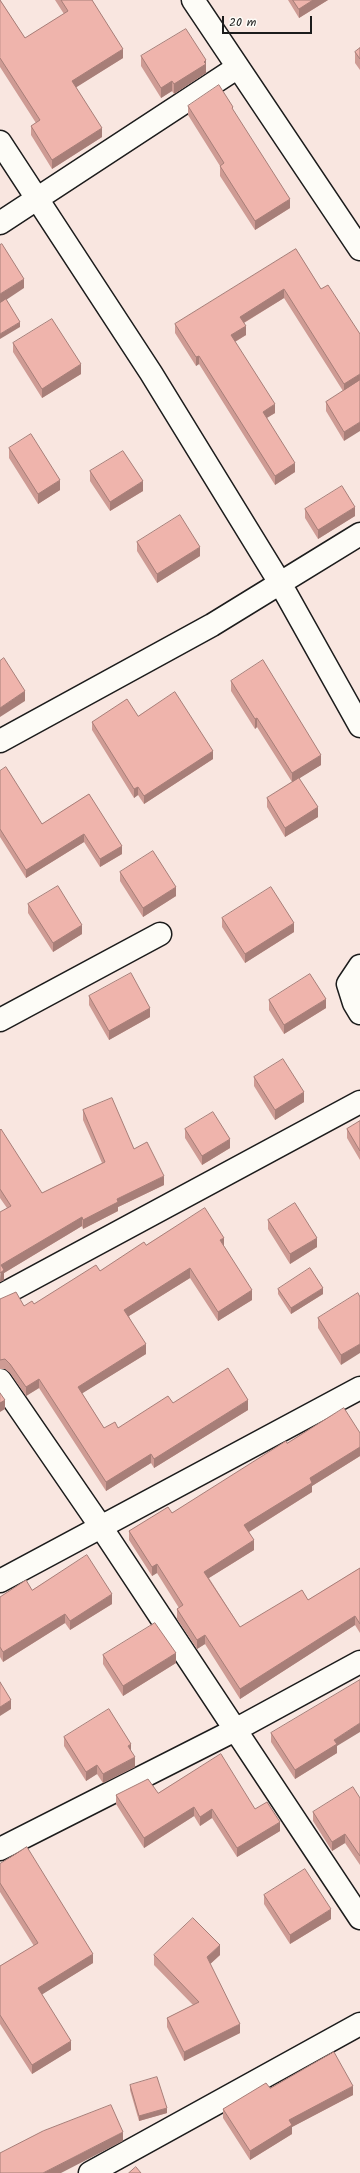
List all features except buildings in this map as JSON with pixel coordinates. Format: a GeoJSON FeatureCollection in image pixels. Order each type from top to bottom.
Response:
{"type":"FeatureCollection","features":[{"type":"Feature","properties":{"kind":"street"},"geometry":{"type":"LineString","coordinates":[[193,0],[360,249]]}},
{"type":"Feature","properties":{"kind":"street"},"geometry":{"type":"LineString","coordinates":[[0,224],[238,67]]}},
{"type":"Feature","properties":{"kind":"street"},"geometry":{"type":"LineString","coordinates":[[0,142],[36,200],[151,373],[280,583],[360,726]]}},
{"type":"Feature","properties":{"kind":"street"},"geometry":{"type":"LineString","coordinates":[[0,741],[212,625],[360,534]]}},
{"type":"Feature","properties":{"kind":"street"},"geometry":{"type":"LineString","coordinates":[[0,1020],[160,934]]}},
{"type":"Feature","properties":{"kind":"street"},"geometry":{"type":"LineString","coordinates":[[360,966],[348,984],[354,1003],[360,1013]]}},
{"type":"Feature","properties":{"kind":"street"},"geometry":{"type":"LineString","coordinates":[[0,1296],[360,1102]]}},
{"type":"Feature","properties":{"kind":"street"},"geometry":{"type":"LineString","coordinates":[[0,1380],[101,1527],[234,1730],[359,1916]]}},
{"type":"Feature","properties":{"kind":"street"},"geometry":{"type":"LineString","coordinates":[[0,1581],[360,1388]]}},
{"type":"Feature","properties":{"kind":"street"},"geometry":{"type":"LineString","coordinates":[[0,1849],[234,1730],[360,1662]]}},
{"type":"Feature","properties":{"kind":"street"},"geometry":{"type":"LineString","coordinates":[[90,2173],[360,2024]]}}]}
